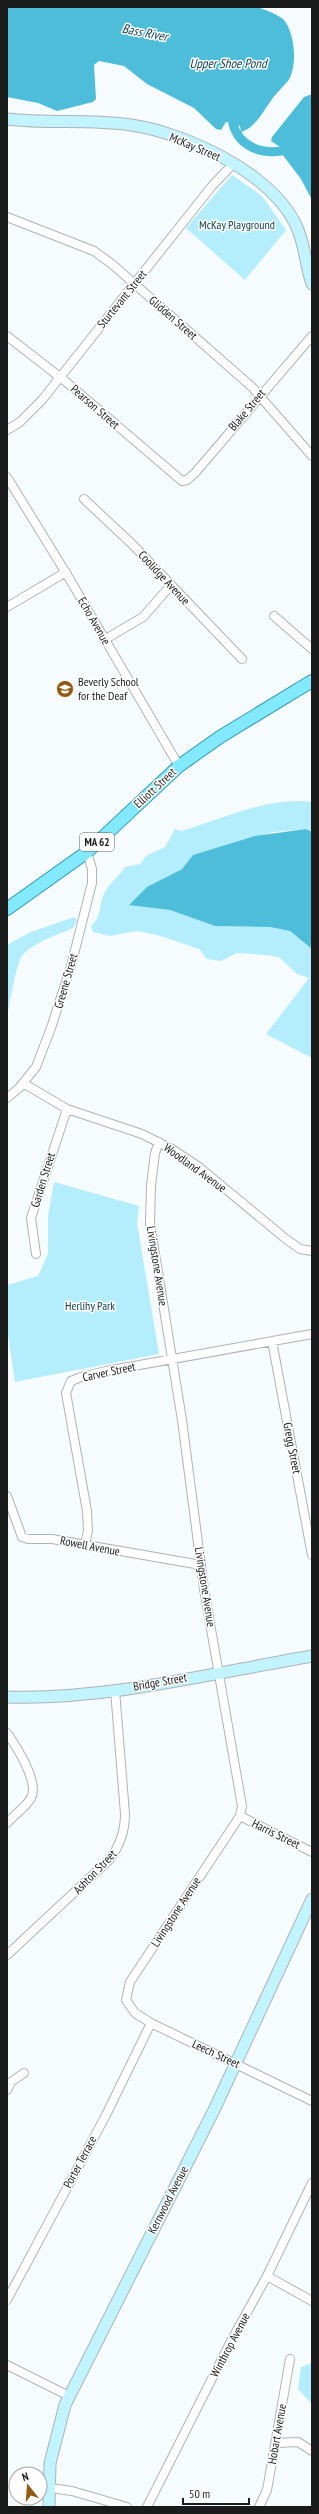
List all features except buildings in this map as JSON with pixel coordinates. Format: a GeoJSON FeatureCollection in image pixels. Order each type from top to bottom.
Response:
{"type":"FeatureCollection","features":[{"type":"Feature","properties":{"kind":"main road","name":"McKay Street"},"geometry":{"type":"LineString","coordinates":[[7,119],[133,125],[182,140],[233,164],[249,174],[287,210],[302,243],[306,265],[312,284]]}},
{"type":"Feature","properties":{"kind":"main road","name":"Elliott Street"},"geometry":{"type":"LineString","coordinates":[[7,909],[87,852],[179,766],[220,736],[312,681]]}},
{"type":"Feature","properties":{"kind":"main road","name":"Bridge Street"},"geometry":{"type":"LineString","coordinates":[[7,1697],[59,1697],[115,1690],[312,1656]]}},
{"type":"Feature","properties":{"kind":"main road","name":"Kernwood Avenue"},"geometry":{"type":"LineString","coordinates":[[49,2507],[50,2463],[69,2396],[237,2063],[312,1899]]}},
{"type":"Feature","properties":{"kind":"street","name":"Sturtevant Street"},"geometry":{"type":"LineString","coordinates":[[7,430],[20,422],[42,400],[134,284],[233,164]]}},
{"type":"Feature","properties":{"kind":"street","name":"Glidden Street"},"geometry":{"type":"LineString","coordinates":[[7,217],[94,251],[134,284],[260,395],[312,456]]}},
{"type":"Feature","properties":{"kind":"street","name":"Pearson Street"},"geometry":{"type":"LineString","coordinates":[[7,336],[60,377],[182,482]]}},
{"type":"Feature","properties":{"kind":"street","name":"Blake Street"},"geometry":{"type":"LineString","coordinates":[[182,482],[187,480],[195,473],[260,395],[312,336]]}},
{"type":"Feature","properties":{"kind":"street","name":"Echo Avenue"},"geometry":{"type":"LineString","coordinates":[[7,477],[66,572],[104,640],[179,766]]}},
{"type":"Feature","properties":{"kind":"street","name":"Coolidge Avenue"},"geometry":{"type":"LineString","coordinates":[[84,499],[132,544],[242,659]]}},
{"type":"Feature","properties":{"kind":"street"},"geometry":{"type":"LineString","coordinates":[[7,607],[66,572]]}},
{"type":"Feature","properties":{"kind":"street"},"geometry":{"type":"LineString","coordinates":[[104,640],[143,617],[171,585]]}},
{"type":"Feature","properties":{"kind":"street"},"geometry":{"type":"LineString","coordinates":[[274,616],[312,649]]}},
{"type":"Feature","properties":{"kind":"street","name":"Greene Street"},"geometry":{"type":"LineString","coordinates":[[7,1098],[23,1083],[36,1066],[54,1021],[71,966],[92,883],[92,869],[87,852]]}},
{"type":"Feature","properties":{"kind":"street","name":"Woodland Avenue"},"geometry":{"type":"LineString","coordinates":[[23,1083],[67,1108],[159,1142],[199,1168],[300,1249],[312,1251]]}},
{"type":"Feature","properties":{"kind":"street","name":"Garden Street"},"geometry":{"type":"LineString","coordinates":[[36,1254],[31,1218],[67,1108]]}},
{"type":"Feature","properties":{"kind":"street","name":"Livingstone Avenue"},"geometry":{"type":"LineString","coordinates":[[126,2000],[130,1982],[240,1816],[242,1806],[201,1565],[172,1359],[150,1223],[151,1186],[155,1153],[159,1142]]}},
{"type":"Feature","properties":{"kind":"street","name":"Carver Street"},"geometry":{"type":"LineString","coordinates":[[84,1544],[88,1531],[87,1512],[67,1404],[68,1386],[71,1381],[81,1377],[172,1359],[312,1334]]}},
{"type":"Feature","properties":{"kind":"street","name":"Gregg Street"},"geometry":{"type":"LineString","coordinates":[[272,1341],[312,1555]]}},
{"type":"Feature","properties":{"kind":"street","name":"Rowell Avenue"},"geometry":{"type":"LineString","coordinates":[[7,1496],[22,1537],[28,1539],[52,1539],[84,1544],[201,1565]]}},
{"type":"Feature","properties":{"kind":"street","name":"Ashton Street"},"geometry":{"type":"LineString","coordinates":[[7,1954],[109,1860],[118,1848],[125,1826],[125,1814],[115,1690]]}},
{"type":"Feature","properties":{"kind":"street"},"geometry":{"type":"LineString","coordinates":[[7,1733],[17,1748],[34,1788],[32,1798],[7,1823]]}},
{"type":"Feature","properties":{"kind":"street","name":"Harris Street"},"geometry":{"type":"LineString","coordinates":[[240,1816],[312,1852]]}},
{"type":"Feature","properties":{"kind":"street","name":"Leech Street"},"geometry":{"type":"LineString","coordinates":[[126,2000],[135,2013],[151,2023],[237,2063],[312,2101]]}},
{"type":"Feature","properties":{"kind":"street","name":"Porter Terrace"},"geometry":{"type":"LineString","coordinates":[[7,2300],[106,2115],[151,2023]]}},
{"type":"Feature","properties":{"kind":"street"},"geometry":{"type":"LineString","coordinates":[[7,2090],[11,2082],[24,2073]]}},
{"type":"Feature","properties":{"kind":"street","name":"Winthrop Avenue"},"geometry":{"type":"LineString","coordinates":[[147,2507],[230,2344],[267,2276],[312,2183]]}},
{"type":"Feature","properties":{"kind":"street"},"geometry":{"type":"LineString","coordinates":[[267,2276],[312,2301]]}},
{"type":"Feature","properties":{"kind":"street","name":"Hobart Avenue"},"geometry":{"type":"LineString","coordinates":[[259,2507],[267,2490],[290,2359]]}},
{"type":"Feature","properties":{"kind":"street"},"geometry":{"type":"LineString","coordinates":[[7,2365],[69,2396]]}},
{"type":"Feature","properties":{"kind":"street"},"geometry":{"type":"LineString","coordinates":[[276,2442],[298,2442],[312,2451]]}},
{"type":"Feature","properties":{"kind":"street"},"geometry":{"type":"LineString","coordinates":[[50,2488],[72,2492],[127,2507]]}},
{"type":"Feature","properties":{"kind":"green space","name":"McKay Playground"},"geometry":{"type":"Polygon","coordinates":[[[232,175],[262,196],[286,230],[245,280],[186,228],[232,175]]]}},
{"type":"Feature","properties":{"kind":"green space"},"geometry":{"type":"Polygon","coordinates":[[[279,802],[312,802],[312,832],[306,829],[274,832],[193,855],[182,869],[166,877],[129,904],[170,910],[215,926],[270,927],[290,931],[312,949],[312,1058],[266,1034],[309,978],[297,974],[279,957],[237,953],[221,961],[207,959],[199,949],[161,936],[137,931],[109,936],[93,932],[91,926],[99,914],[105,892],[125,867],[140,864],[146,856],[165,847],[175,829],[182,831],[263,805],[279,802]]]}},
{"type":"Feature","properties":{"kind":"green space"},"geometry":{"type":"Polygon","coordinates":[[[74,917],[77,920],[73,928],[33,946],[22,956],[15,975],[7,1015],[7,945],[31,932],[74,917]]]}},
{"type":"Feature","properties":{"kind":"green space","name":"Herlihy Park"},"geometry":{"type":"Polygon","coordinates":[[[54,1182],[139,1206],[137,1223],[159,1354],[15,1382],[7,1328],[7,1285],[38,1276],[48,1254],[48,1216],[54,1182]]]}},
{"type":"Feature","properties":{"kind":"green space"},"geometry":{"type":"Polygon","coordinates":[[[312,2363],[312,2426],[311,2403],[298,2389],[301,2367],[312,2363]]]}},
{"type":"Feature","properties":{"kind":"water","name":"Upper Shoe Pond"},"geometry":{"type":"Polygon","coordinates":[[[7,7],[258,7],[280,17],[287,25],[294,49],[293,67],[288,81],[274,96],[258,120],[246,130],[241,132],[240,126],[226,122],[221,130],[216,129],[194,108],[147,84],[124,66],[99,61],[94,65],[96,99],[93,102],[57,111],[38,103],[7,97],[7,7]]]}},
{"type":"Feature","properties":{"kind":"water"},"geometry":{"type":"Polygon","coordinates":[[[312,94],[312,200],[301,179],[282,154],[280,147],[271,141],[272,137],[304,97],[312,94]]]}},
{"type":"Feature","properties":{"kind":"water"},"geometry":{"type":"Polygon","coordinates":[[[306,829],[312,832],[312,949],[290,931],[270,927],[215,926],[170,910],[129,905],[147,887],[182,869],[193,855],[255,836],[306,829]]]}},
{"type":"Feature","properties":{"kind":"waterway","name":"Bass River"},"geometry":{"type":"LineString","coordinates":[[233,124],[240,138],[251,147],[265,151],[281,151]]}},
{"type":"Feature","properties":{"kind":"place","name":"Beverly School for the Deaf"},"geometry":{"type":"Point","coordinates":[65,689]}}]}
